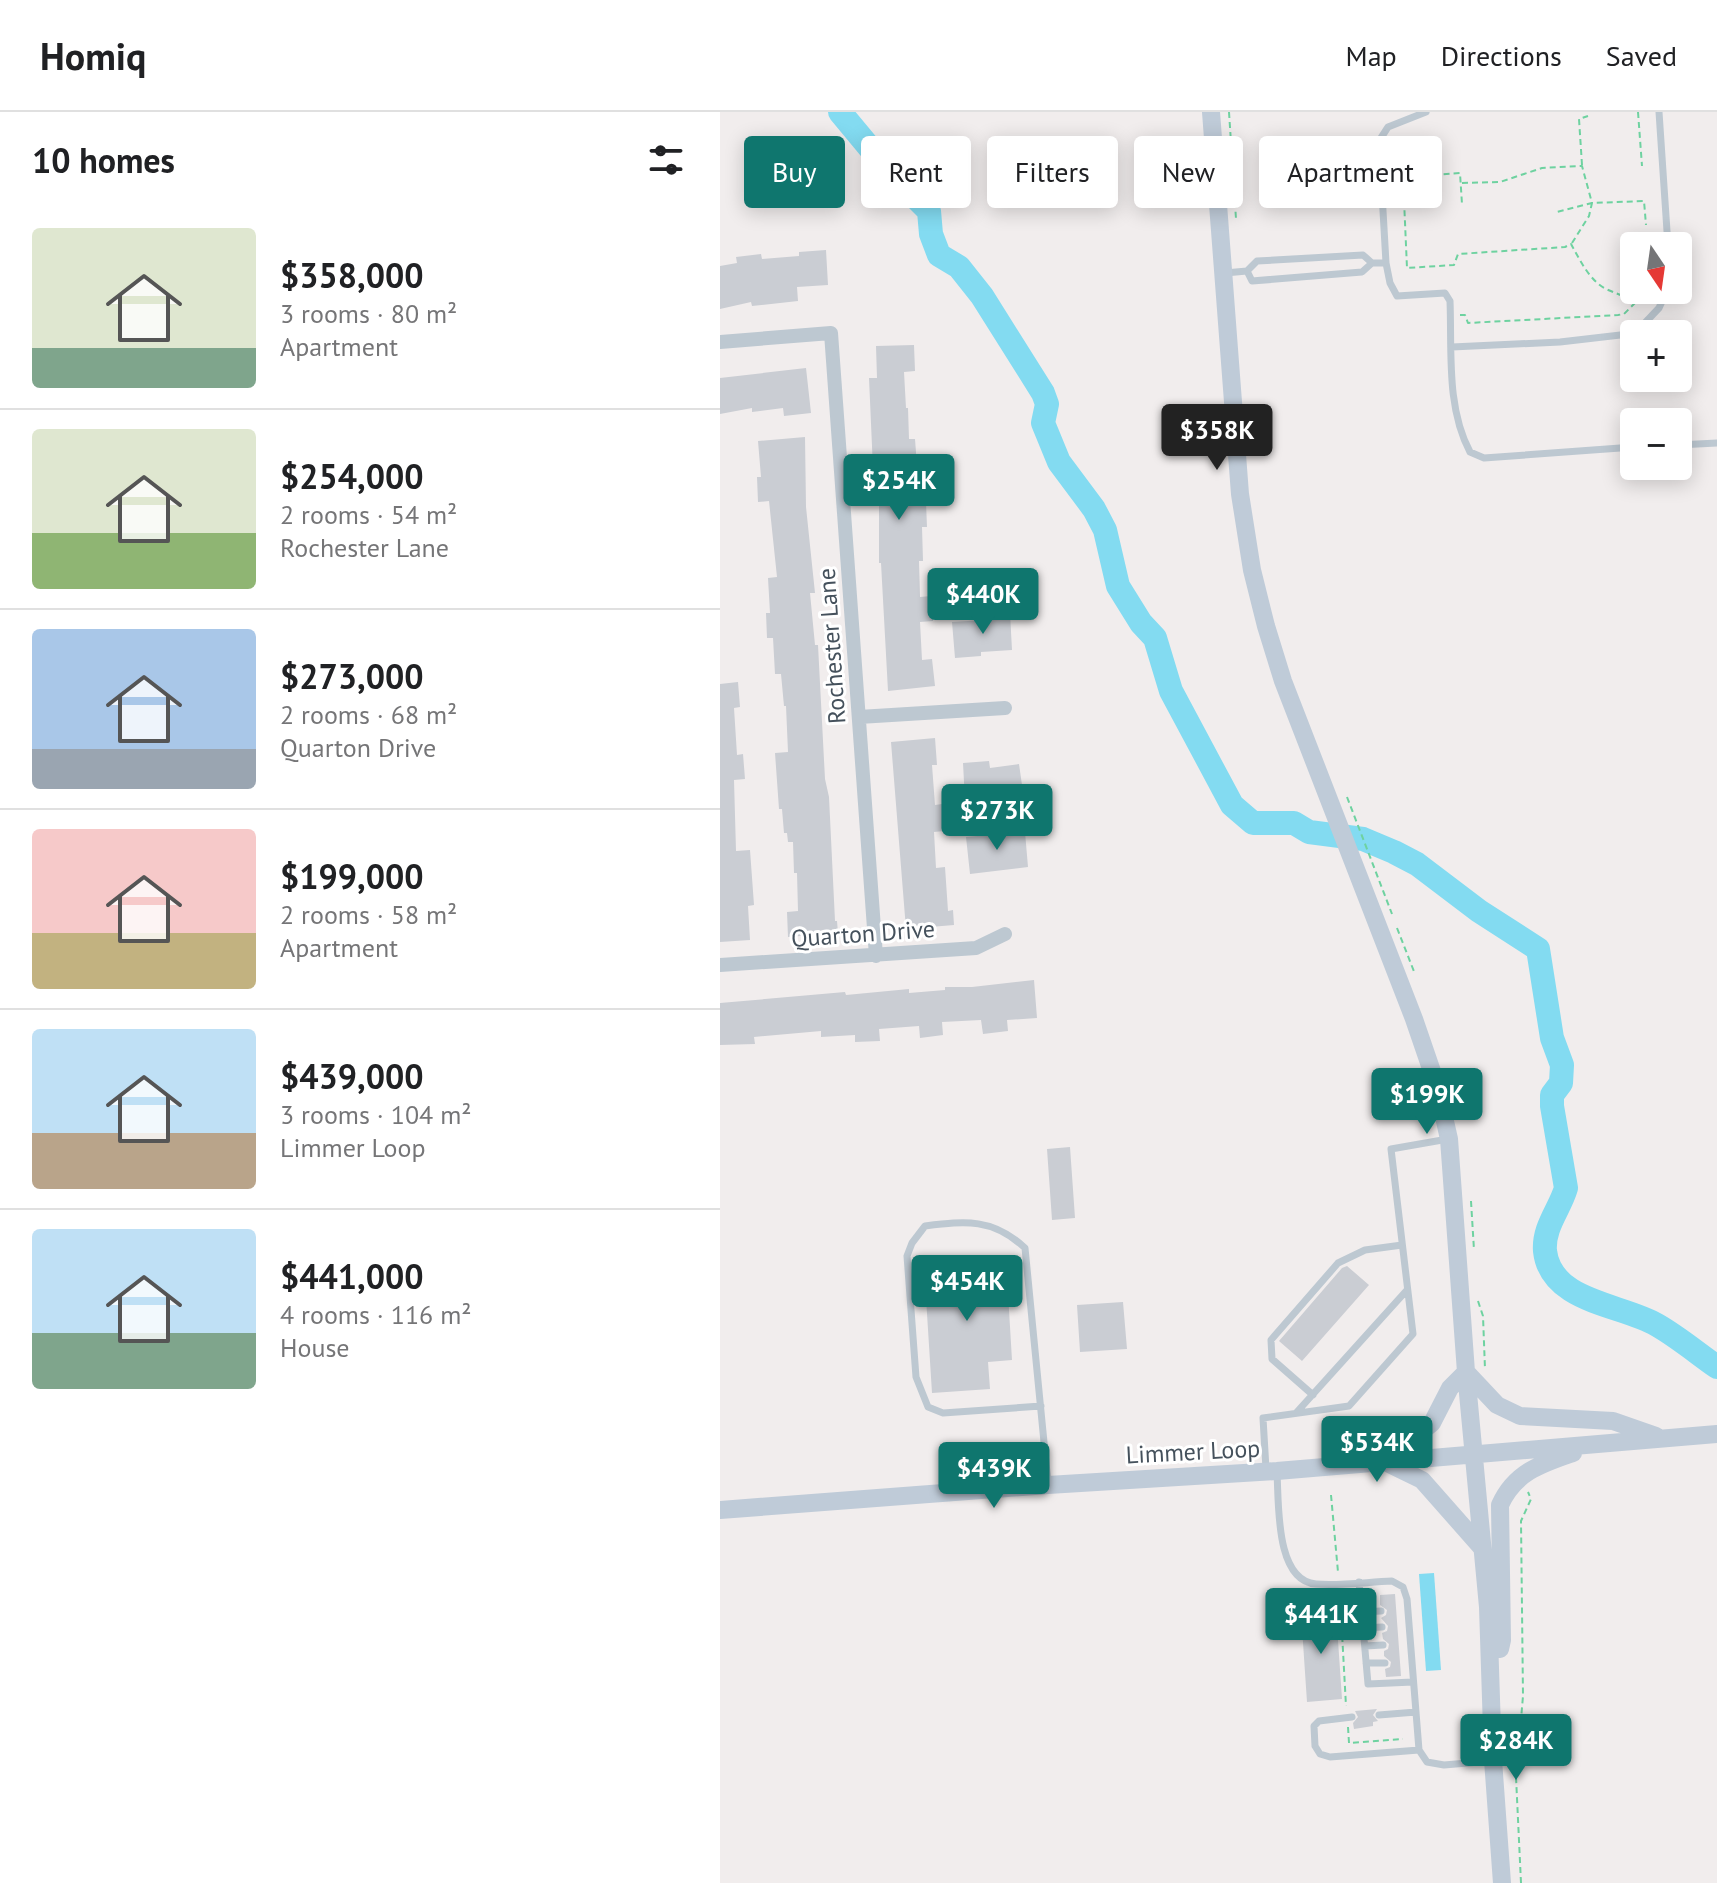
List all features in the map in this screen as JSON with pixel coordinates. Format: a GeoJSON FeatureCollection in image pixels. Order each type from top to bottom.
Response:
{"type":"FeatureCollection","features":[{"type":"Feature","properties":{"kind":"main road"},"geometry":{"type":"LineString","coordinates":[[1211,112],[1240,494],[1252,570],[1283,681],[1344,803],[1370,902],[1432,1069],[1449,1139],[1483,1548],[1502,1883]]}},
{"type":"Feature","properties":{"kind":"main road"},"geometry":{"type":"LineString","coordinates":[[1466,1372],[1497,1405],[1520,1416],[1613,1421],[1663,1438]]}},
{"type":"Feature","properties":{"kind":"main road"},"geometry":{"type":"LineString","coordinates":[[1466,1372],[1450,1388],[1432,1423],[1384,1462],[1422,1480],[1483,1548]]}},
{"type":"Feature","properties":{"kind":"main road","name":"Limmer Loop"},"geometry":{"type":"LineString","coordinates":[[720,1510],[1271,1472],[1716,1434]]}},
{"type":"Feature","properties":{"kind":"main road"},"geometry":{"type":"LineString","coordinates":[[1492,1683],[1502,1640],[1500,1505],[1521,1474],[1594,1445]]}},
{"type":"Feature","properties":{"kind":"street","name":"Rochester Lane"},"geometry":{"type":"LineString","coordinates":[[720,342],[831,333],[876,956]]}},
{"type":"Feature","properties":{"kind":"street"},"geometry":{"type":"LineString","coordinates":[[859,717],[1005,708]]}},
{"type":"Feature","properties":{"kind":"street","name":"Quarton Drive"},"geometry":{"type":"LineString","coordinates":[[720,965],[976,948],[1005,934]]}},
{"type":"Feature","properties":{"kind":"lane"},"geometry":{"type":"LineString","coordinates":[[1426,112],[1388,127],[1379,141],[1386,263],[1390,283],[1397,296],[1445,293],[1450,301],[1454,402],[1463,440],[1470,452],[1484,458],[1620,448]]}},
{"type":"Feature","properties":{"kind":"lane"},"geometry":{"type":"LineString","coordinates":[[1659,112],[1667,232]]}},
{"type":"Feature","properties":{"kind":"lane"},"geometry":{"type":"LineString","coordinates":[[1223,274],[1247,271],[1257,261],[1363,255],[1372,263],[1386,263]]}},
{"type":"Feature","properties":{"kind":"lane"},"geometry":{"type":"LineString","coordinates":[[1247,271],[1252,281],[1362,272],[1372,263]]}},
{"type":"Feature","properties":{"kind":"lane"},"geometry":{"type":"LineString","coordinates":[[1452,347],[1560,342],[1629,334],[1642,326],[1661,304]]}},
{"type":"Feature","properties":{"kind":"lane"},"geometry":{"type":"LineString","coordinates":[[1692,444],[1717,443]]}},
{"type":"Feature","properties":{"kind":"lane"},"geometry":{"type":"LineString","coordinates":[[1449,1139],[1391,1149],[1413,1334],[1349,1406],[1263,1418],[1283,1551],[1294,1573],[1312,1584],[1392,1581],[1403,1587],[1408,1610],[1419,1750],[1427,1762],[1444,1765],[1493,1760]]}},
{"type":"Feature","properties":{"kind":"lane"},"geometry":{"type":"LineString","coordinates":[[1041,1406],[963,1413],[943,1413],[928,1407],[916,1377],[907,1256],[912,1243],[925,1226],[966,1221],[1008,1232],[1025,1248],[1041,1406],[1048,1485]]}},
{"type":"Feature","properties":{"kind":"lane"},"geometry":{"type":"LineString","coordinates":[[1313,1395],[1272,1359],[1271,1340],[1338,1263],[1365,1250],[1402,1245]]}},
{"type":"Feature","properties":{"kind":"lane"},"geometry":{"type":"LineString","coordinates":[[1296,1413],[1407,1290]]}},
{"type":"Feature","properties":{"kind":"lane"},"geometry":{"type":"LineString","coordinates":[[1372,1329],[1381,1337]]}},
{"type":"Feature","properties":{"kind":"lane"},"geometry":{"type":"LineString","coordinates":[[1358,1345],[1367,1352]]}},
{"type":"Feature","properties":{"kind":"lane"},"geometry":{"type":"LineString","coordinates":[[1391,1345],[1398,1351]]}},
{"type":"Feature","properties":{"kind":"lane"},"geometry":{"type":"LineString","coordinates":[[1345,1359],[1355,1367]]}},
{"type":"Feature","properties":{"kind":"lane"},"geometry":{"type":"LineString","coordinates":[[1376,1359],[1384,1366]]}},
{"type":"Feature","properties":{"kind":"lane"},"geometry":{"type":"LineString","coordinates":[[1333,1372],[1342,1380]]}},
{"type":"Feature","properties":{"kind":"lane"},"geometry":{"type":"LineString","coordinates":[[1364,1375],[1371,1381]]}},
{"type":"Feature","properties":{"kind":"lane"},"geometry":{"type":"LineString","coordinates":[[1351,1388],[1359,1395]]}},
{"type":"Feature","properties":{"kind":"lane"},"geometry":{"type":"LineString","coordinates":[[1359,1582],[1368,1684],[1413,1682]]}},
{"type":"Feature","properties":{"kind":"lane"},"geometry":{"type":"LineString","coordinates":[[1396,1610],[1408,1610]]}},
{"type":"Feature","properties":{"kind":"lane"},"geometry":{"type":"LineString","coordinates":[[1362,1612],[1381,1611]]}},
{"type":"Feature","properties":{"kind":"lane"},"geometry":{"type":"LineString","coordinates":[[1398,1626],[1409,1625]]}},
{"type":"Feature","properties":{"kind":"lane"},"geometry":{"type":"LineString","coordinates":[[1363,1628],[1382,1627]]}},
{"type":"Feature","properties":{"kind":"lane"},"geometry":{"type":"LineString","coordinates":[[1399,1645],[1411,1644]]}},
{"type":"Feature","properties":{"kind":"lane"},"geometry":{"type":"LineString","coordinates":[[1365,1646],[1383,1645]]}},
{"type":"Feature","properties":{"kind":"lane"},"geometry":{"type":"LineString","coordinates":[[1400,1662],[1412,1661]]}},
{"type":"Feature","properties":{"kind":"lane"},"geometry":{"type":"LineString","coordinates":[[1366,1663],[1385,1663]]}},
{"type":"Feature","properties":{"kind":"lane"},"geometry":{"type":"LineString","coordinates":[[1379,1715],[1416,1712]]}},
{"type":"Feature","properties":{"kind":"lane"},"geometry":{"type":"LineString","coordinates":[[1348,1716],[1319,1721],[1314,1726],[1315,1746],[1320,1754],[1330,1757],[1419,1750]]}},
{"type":"Feature","properties":{"kind":"path"},"geometry":{"type":"LineString","coordinates":[[1229,112],[1237,228]]}},
{"type":"Feature","properties":{"kind":"path"},"geometry":{"type":"LineString","coordinates":[[1638,112],[1642,166]]}},
{"type":"Feature","properties":{"kind":"path"},"geometry":{"type":"LineString","coordinates":[[1462,204],[1459,173],[1402,179],[1407,268],[1454,265],[1458,254],[1565,247],[1571,244],[1589,216],[1592,203],[1582,166],[1579,119],[1588,116]]}},
{"type":"Feature","properties":{"kind":"path"},"geometry":{"type":"LineString","coordinates":[[1461,183],[1500,182],[1542,168],[1582,166]]}},
{"type":"Feature","properties":{"kind":"path"},"geometry":{"type":"LineString","coordinates":[[1557,212],[1592,203],[1644,201],[1646,225]]}},
{"type":"Feature","properties":{"kind":"path"},"geometry":{"type":"LineString","coordinates":[[1451,316],[1465,315],[1468,323],[1624,314],[1635,303],[1592,278],[1571,244]]}},
{"type":"Feature","properties":{"kind":"path"},"geometry":{"type":"LineString","coordinates":[[1344,803],[1390,906]]}},
{"type":"Feature","properties":{"kind":"path"},"geometry":{"type":"LineString","coordinates":[[1521,1487],[1528,1491],[1531,1499],[1521,1521],[1523,1696],[1516,1777],[1521,1883]]}},
{"type":"Feature","properties":{"kind":"path"},"geometry":{"type":"LineString","coordinates":[[1331,1495],[1338,1574]]}},
{"type":"Feature","properties":{"kind":"path"},"geometry":{"type":"LineString","coordinates":[[1340,1595],[1349,1743],[1403,1739]]}},
{"type":"Feature","properties":{"kind":"water"},"geometry":{"type":"Polygon","coordinates":[[[1434,1573],[1441,1670],[1426,1671],[1419,1574],[1434,1573]]]}},
{"type":"Feature","properties":{"kind":"building"},"geometry":{"type":"Polygon","coordinates":[[[826,250],[828,285],[797,287],[798,301],[752,306],[751,302],[720,309],[720,266],[737,263],[736,257],[761,254],[762,259],[826,250]]]}},
{"type":"Feature","properties":{"kind":"building"},"geometry":{"type":"Polygon","coordinates":[[[914,345],[915,371],[904,372],[906,408],[909,439],[915,439],[917,466],[910,466],[912,503],[926,502],[927,527],[922,527],[923,561],[919,561],[920,597],[931,596],[933,621],[920,622],[922,660],[932,659],[935,686],[888,691],[879,563],[879,500],[876,500],[873,469],[869,378],[877,378],[876,346],[914,345]]]}},
{"type":"Feature","properties":{"kind":"building"},"geometry":{"type":"Polygon","coordinates":[[[806,368],[811,413],[784,416],[783,408],[752,412],[752,408],[720,414],[720,378],[806,368]]]}},
{"type":"Feature","properties":{"kind":"building"},"geometry":{"type":"Polygon","coordinates":[[[805,437],[806,507],[815,593],[810,593],[815,645],[818,645],[838,933],[788,937],[787,912],[798,911],[797,873],[794,873],[793,842],[788,842],[787,833],[784,833],[782,809],[779,809],[775,753],[788,752],[786,706],[781,674],[775,674],[773,638],[767,638],[766,613],[770,613],[768,578],[777,577],[769,501],[758,502],[757,477],[761,477],[758,441],[805,437]]]}},
{"type":"Feature","properties":{"kind":"building"},"geometry":{"type":"Polygon","coordinates":[[[1010,613],[1012,650],[955,658],[952,622],[984,620],[983,614],[1010,613]]]}},
{"type":"Feature","properties":{"kind":"building"},"geometry":{"type":"Polygon","coordinates":[[[738,682],[740,707],[734,708],[737,755],[743,754],[745,779],[734,780],[736,851],[750,850],[754,905],[748,906],[750,940],[720,942],[720,684],[738,682]]]}},
{"type":"Feature","properties":{"kind":"building"},"geometry":{"type":"Polygon","coordinates":[[[935,738],[937,765],[932,765],[935,805],[942,804],[944,831],[934,832],[936,868],[945,867],[948,911],[953,910],[954,925],[906,929],[891,742],[935,738]]]}},
{"type":"Feature","properties":{"kind":"building"},"geometry":{"type":"Polygon","coordinates":[[[989,761],[990,768],[1019,764],[1024,799],[965,801],[963,763],[989,761]]]}},
{"type":"Feature","properties":{"kind":"building"},"geometry":{"type":"Polygon","coordinates":[[[1025,832],[1028,867],[970,874],[966,837],[1025,832]]]}},
{"type":"Feature","properties":{"kind":"building"},"geometry":{"type":"Polygon","coordinates":[[[1034,980],[1037,1018],[1007,1020],[1008,1031],[983,1034],[981,1020],[942,1022],[943,1035],[920,1038],[919,1026],[879,1029],[880,1041],[855,1042],[855,1035],[821,1037],[821,1031],[754,1037],[755,1044],[720,1045],[720,1003],[845,992],[846,995],[909,989],[909,993],[1034,980]]]}},
{"type":"Feature","properties":{"kind":"building"},"geometry":{"type":"Polygon","coordinates":[[[1070,1147],[1075,1218],[1052,1220],[1047,1149],[1070,1147]]]}},
{"type":"Feature","properties":{"kind":"building"},"geometry":{"type":"Polygon","coordinates":[[[1006,1260],[1012,1360],[988,1362],[990,1389],[932,1393],[924,1266],[1006,1260]]]}},
{"type":"Feature","properties":{"kind":"building"},"geometry":{"type":"Polygon","coordinates":[[[1347,1266],[1369,1285],[1302,1361],[1279,1341],[1347,1266]]]}},
{"type":"Feature","properties":{"kind":"building"},"geometry":{"type":"Polygon","coordinates":[[[1123,1302],[1127,1349],[1080,1352],[1077,1305],[1123,1302]]]}},
{"type":"Feature","properties":{"kind":"building"},"geometry":{"type":"Polygon","coordinates":[[[1395,1594],[1401,1676],[1386,1677],[1385,1669],[1390,1667],[1391,1662],[1384,1656],[1389,1644],[1382,1633],[1387,1631],[1388,1626],[1381,1618],[1387,1610],[1380,1605],[1380,1595],[1395,1594]]]}},
{"type":"Feature","properties":{"kind":"building"},"geometry":{"type":"Polygon","coordinates":[[[1336,1611],[1342,1699],[1307,1702],[1301,1613],[1336,1611]]]}},
{"type":"Feature","properties":{"kind":"building"},"geometry":{"type":"Polygon","coordinates":[[[1377,1709],[1373,1715],[1378,1721],[1373,1722],[1373,1726],[1354,1729],[1353,1723],[1358,1717],[1355,1711],[1377,1709]]]}},
{"type":"Feature","properties":{"kind":"waterway"},"geometry":{"type":"LineString","coordinates":[[840,112],[889,171],[929,211],[931,234],[939,255],[959,267],[982,296],[1043,393],[1047,404],[1043,423],[1059,462],[1094,509],[1105,530],[1118,586],[1141,623],[1155,638],[1171,691],[1232,805],[1253,823],[1294,823],[1309,832],[1363,839],[1394,852],[1417,864],[1479,911],[1538,949],[1552,1038],[1562,1065],[1561,1083],[1552,1095],[1552,1106],[1566,1188],[1545,1242],[1550,1268],[1560,1282],[1574,1292],[1657,1325],[1717,1367]]}}]}
